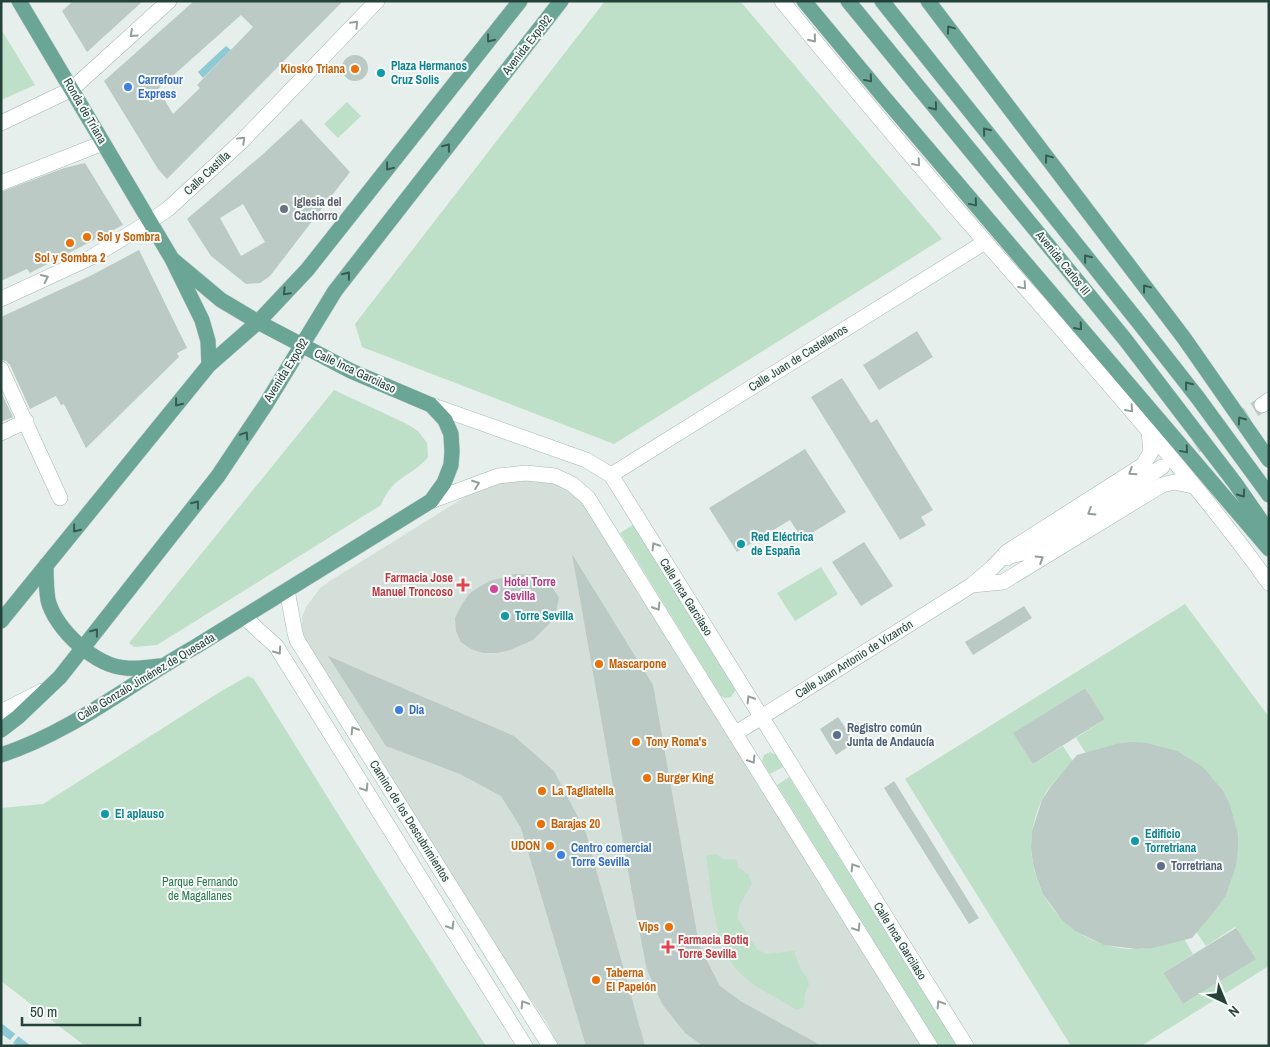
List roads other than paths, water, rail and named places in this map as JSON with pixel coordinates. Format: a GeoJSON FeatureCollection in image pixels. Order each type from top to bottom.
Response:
{"type":"FeatureCollection","features":[{"type":"Feature","properties":{"kind":"main road","name":"Ronda de Triana"},"geometry":{"type":"LineString","coordinates":[[19,1],[172,259]]}},
{"type":"Feature","properties":{"kind":"main road"},"geometry":{"type":"LineString","coordinates":[[1,621],[208,365],[258,322],[307,270],[520,1]]}},
{"type":"Feature","properties":{"kind":"main road","name":"Avenida Expo´92"},"geometry":{"type":"LineString","coordinates":[[1,730],[50,688],[218,476],[266,404],[335,290],[561,1]]}},
{"type":"Feature","properties":{"kind":"main road"},"geometry":{"type":"LineString","coordinates":[[804,1],[1269,549]]}},
{"type":"Feature","properties":{"kind":"main road","name":"Avenida Carlos III"},"geometry":{"type":"LineString","coordinates":[[848,1],[1124,338],[1235,483],[1269,532]]}},
{"type":"Feature","properties":{"kind":"main road","name":"Avenida Carlos III"},"geometry":{"type":"LineString","coordinates":[[882,1],[1198,398],[1269,495]]}},
{"type":"Feature","properties":{"kind":"main road"},"geometry":{"type":"LineString","coordinates":[[928,1],[1184,338],[1269,460]]}},
{"type":"Feature","properties":{"kind":"main road"},"geometry":{"type":"LineString","coordinates":[[172,259],[202,320],[208,341],[208,365]]}},
{"type":"Feature","properties":{"kind":"main road","name":"Calle Inca Garcilaso"},"geometry":{"type":"LineString","coordinates":[[172,259],[222,300],[258,322],[351,371],[431,405]]}},
{"type":"Feature","properties":{"kind":"main road"},"geometry":{"type":"LineString","coordinates":[[431,405],[445,420],[451,434],[452,452],[451,465],[444,483],[431,501]]}},
{"type":"Feature","properties":{"kind":"main road","name":"Calle Gonzalo Jiménez de Quesada"},"geometry":{"type":"LineString","coordinates":[[1,755],[45,736],[95,710],[161,666],[431,501]]}},
{"type":"Feature","properties":{"kind":"main road"},"geometry":{"type":"LineString","coordinates":[[46,565],[48,601],[56,620],[83,648],[100,659],[125,668],[161,666]]}},
{"type":"Feature","properties":{"kind":"street"},"geometry":{"type":"LineString","coordinates":[[1,123],[72,89],[170,1]]}},
{"type":"Feature","properties":{"kind":"street","name":"Calle Castilla"},"geometry":{"type":"LineString","coordinates":[[1,299],[92,256],[168,209],[242,141],[377,1]]}},
{"type":"Feature","properties":{"kind":"street"},"geometry":{"type":"LineString","coordinates":[[782,1],[870,109],[1149,431],[1269,583]]}},
{"type":"Feature","properties":{"kind":"street"},"geometry":{"type":"LineString","coordinates":[[1,183],[103,142]]}},
{"type":"Feature","properties":{"kind":"street","name":"Calle Juan de Castellanos"},"geometry":{"type":"LineString","coordinates":[[611,475],[985,242]]}},
{"type":"Feature","properties":{"kind":"street"},"geometry":{"type":"LineString","coordinates":[[1,369],[60,498]]}},
{"type":"Feature","properties":{"kind":"street","name":"Calle Inca Garcilaso"},"geometry":{"type":"LineString","coordinates":[[431,405],[586,460],[611,475],[966,1046]]}},
{"type":"Feature","properties":{"kind":"street"},"geometry":{"type":"LineString","coordinates":[[1,433],[26,421]]}},
{"type":"Feature","properties":{"kind":"street","name":"Calle Juan Antonio de Vizarrón"},"geometry":{"type":"LineString","coordinates":[[736,733],[972,585],[1007,552],[1143,465],[1150,452],[1149,431]]}},
{"type":"Feature","properties":{"kind":"street"},"geometry":{"type":"LineString","coordinates":[[993,567],[1010,556],[1030,551],[1162,467]]}},
{"type":"Feature","properties":{"kind":"street"},"geometry":{"type":"LineString","coordinates":[[431,501],[498,476],[526,472],[555,476],[572,484],[588,498],[930,1046]]}},
{"type":"Feature","properties":{"kind":"street","name":"Calle Juan Antonio de Vizarrón"},"geometry":{"type":"LineString","coordinates":[[972,585],[1003,582],[1162,484],[1174,482],[1194,486]]}},
{"type":"Feature","properties":{"kind":"street","name":"Camino de los Descubrimientos"},"geometry":{"type":"LineString","coordinates":[[287,590],[297,640],[550,1046]]}},
{"type":"Feature","properties":{"kind":"street","name":"Camino de los Descubrimientos"},"geometry":{"type":"LineString","coordinates":[[244,617],[276,646],[525,1046]]}},
{"type":"Feature","properties":{"kind":"street"},"geometry":{"type":"LineString","coordinates":[[1,712],[50,688]]}},
{"type":"Feature","properties":{"kind":"water"},"geometry":{"type":"Polygon","coordinates":[[[226,46],[231,50],[203,78],[198,72],[226,46]]]}},
{"type":"Feature","properties":{"kind":"water"},"geometry":{"type":"Polygon","coordinates":[[[1,1023],[31,1046],[1,1046],[1,1023]]]}},
{"type":"Feature","properties":{"kind":"tunnel"},"geometry":{"type":"LineString","coordinates":[[1176,458],[1262,405]]}},
{"type":"Feature","properties":{"kind":"place","name":"Kiosko Triana"},"geometry":{"type":"Point","coordinates":[355,69]}},
{"type":"Feature","properties":{"kind":"place","name":"Plaza Hermanos Cruz Solis"},"geometry":{"type":"Point","coordinates":[381,73]}},
{"type":"Feature","properties":{"kind":"place","name":"Carrefour Express"},"geometry":{"type":"Point","coordinates":[128,87]}},
{"type":"Feature","properties":{"kind":"place","name":"Iglesia del Cachorro"},"geometry":{"type":"Point","coordinates":[284,209]}},
{"type":"Feature","properties":{"kind":"place","name":"Sol y Sombra"},"geometry":{"type":"Point","coordinates":[87,237]}},
{"type":"Feature","properties":{"kind":"place","name":"Sol y Sombra 2"},"geometry":{"type":"Point","coordinates":[70,243]}},
{"type":"Feature","properties":{"kind":"place","name":"Red Eléctrica de España"},"geometry":{"type":"Point","coordinates":[741,544]}},
{"type":"Feature","properties":{"kind":"place","name":"Farmacia Jose Manuel Troncoso"},"geometry":{"type":"Point","coordinates":[463,585]}},
{"type":"Feature","properties":{"kind":"place","name":"Hotel Torre Sevilla"},"geometry":{"type":"Point","coordinates":[494,589]}},
{"type":"Feature","properties":{"kind":"place","name":"Torre Sevilla"},"geometry":{"type":"Point","coordinates":[505,616]}},
{"type":"Feature","properties":{"kind":"place","name":"Mascarpone"},"geometry":{"type":"Point","coordinates":[599,664]}},
{"type":"Feature","properties":{"kind":"place","name":"Dia"},"geometry":{"type":"Point","coordinates":[399,710]}},
{"type":"Feature","properties":{"kind":"place","name":"Registro común Junta de Andaucía"},"geometry":{"type":"Point","coordinates":[837,735]}},
{"type":"Feature","properties":{"kind":"place","name":"Tony Roma's"},"geometry":{"type":"Point","coordinates":[636,742]}},
{"type":"Feature","properties":{"kind":"place","name":"Burger King"},"geometry":{"type":"Point","coordinates":[647,778]}},
{"type":"Feature","properties":{"kind":"place","name":"La Tagliatella"},"geometry":{"type":"Point","coordinates":[542,791]}},
{"type":"Feature","properties":{"kind":"place","name":"El aplauso"},"geometry":{"type":"Point","coordinates":[105,814]}},
{"type":"Feature","properties":{"kind":"place","name":"Barajas 20"},"geometry":{"type":"Point","coordinates":[541,824]}},
{"type":"Feature","properties":{"kind":"place","name":"Edificio Torretriana"},"geometry":{"type":"Point","coordinates":[1135,841]}},
{"type":"Feature","properties":{"kind":"place","name":"UDON"},"geometry":{"type":"Point","coordinates":[550,846]}},
{"type":"Feature","properties":{"kind":"place","name":"Centro comercial Torre Sevilla"},"geometry":{"type":"Point","coordinates":[561,855]}},
{"type":"Feature","properties":{"kind":"place","name":"Torretriana"},"geometry":{"type":"Point","coordinates":[1161,866]}},
{"type":"Feature","properties":{"kind":"place","name":"Vips"},"geometry":{"type":"Point","coordinates":[669,927]}},
{"type":"Feature","properties":{"kind":"place","name":"Farmacia Botiq Torre Sevilla"},"geometry":{"type":"Point","coordinates":[668,947]}},
{"type":"Feature","properties":{"kind":"place","name":"Taberna El Papelón"},"geometry":{"type":"Point","coordinates":[596,980]}},
{"type":"Feature","properties":{"kind":"park label","name":"Parque Fernando de Magallanes"},"geometry":{"type":"Point","coordinates":[200,889]}}]}
